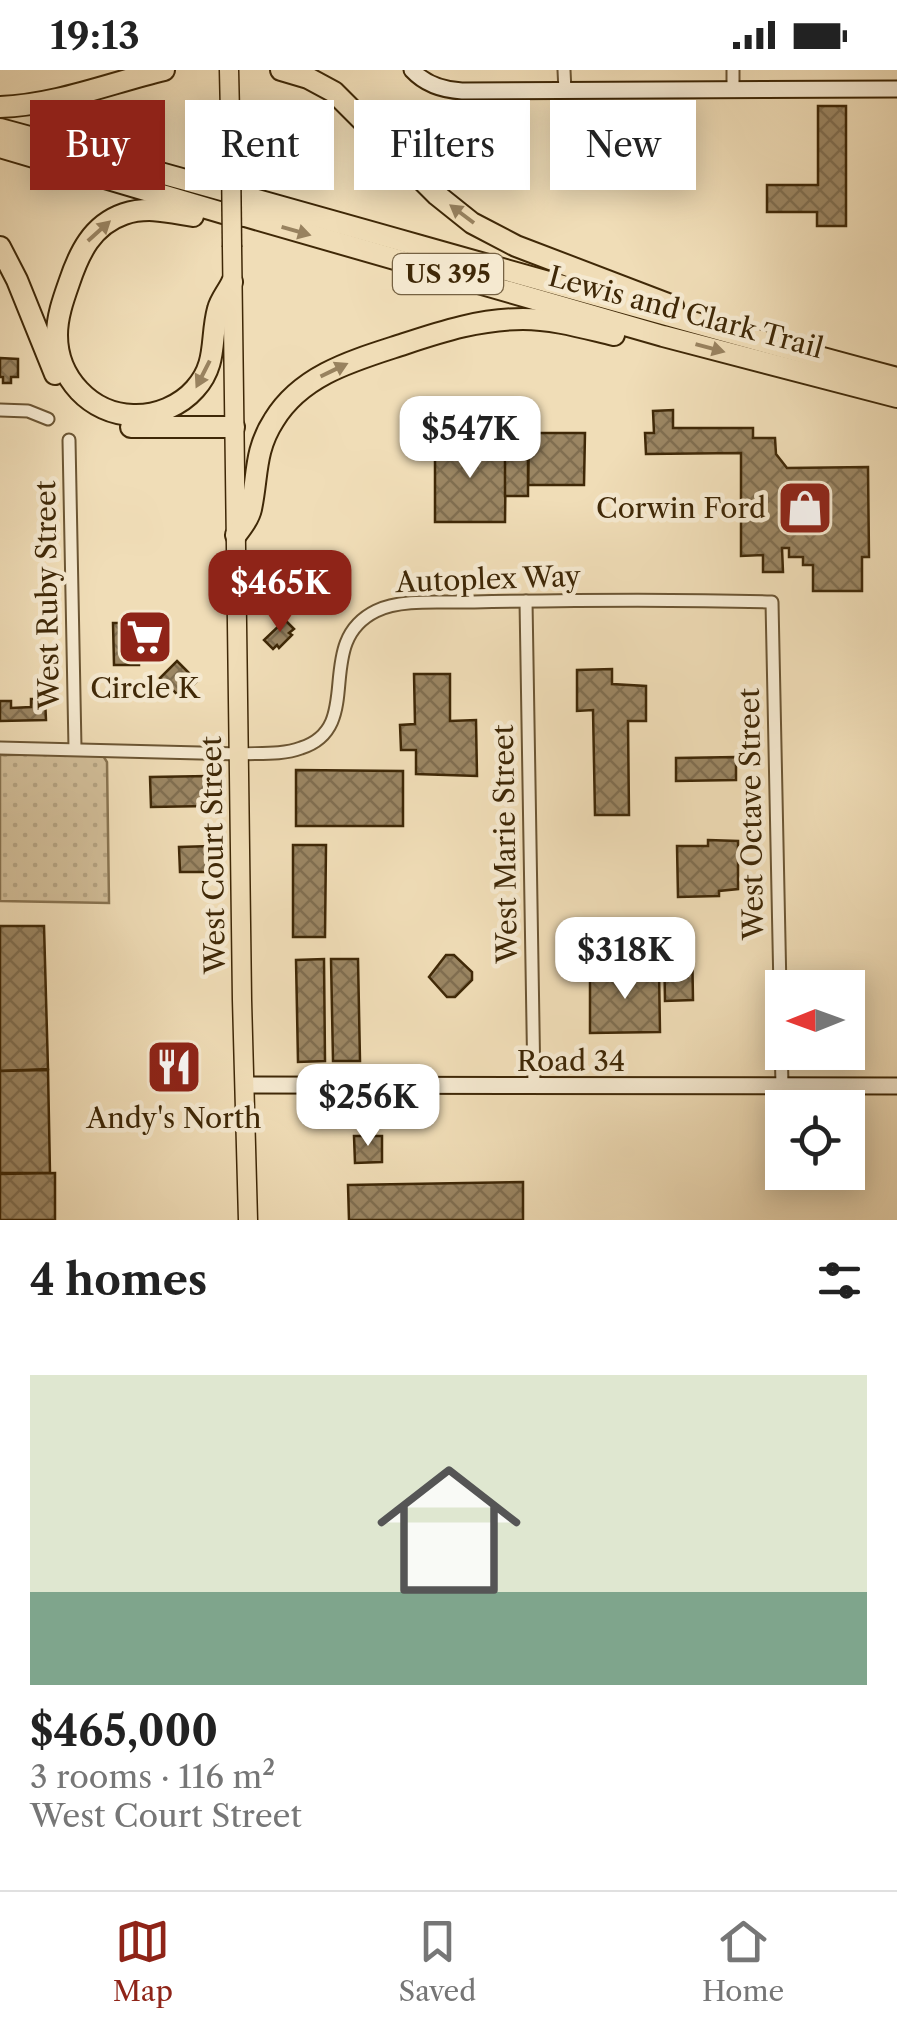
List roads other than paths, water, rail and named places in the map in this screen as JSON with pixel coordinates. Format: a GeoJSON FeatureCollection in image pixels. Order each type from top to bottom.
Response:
{"type":"FeatureCollection","features":[{"type":"Feature","properties":{"kind":"highway"},"geometry":{"type":"LineString","coordinates":[[0,107],[62,98],[164,70]]}},
{"type":"Feature","properties":{"kind":"highway"},"geometry":{"type":"LineString","coordinates":[[281,70],[334,92],[437,195],[472,223],[516,246],[685,310],[708,328]]}},
{"type":"Feature","properties":{"kind":"highway","name":"Lewis and Clark Trail"},"geometry":{"type":"LineString","coordinates":[[0,128],[897,378]]}},
{"type":"Feature","properties":{"kind":"highway","name":"Lewis and Clark Trail"},"geometry":{"type":"LineString","coordinates":[[0,148],[663,336],[897,398]]}},
{"type":"Feature","properties":{"kind":"highway"},"geometry":{"type":"LineString","coordinates":[[223,213],[201,218],[155,210],[130,212],[108,222],[90,237],[77,260],[58,324],[58,351],[68,377],[88,399],[114,413],[141,416],[173,407],[203,378],[214,350],[218,308],[232,282]]}},
{"type":"Feature","properties":{"kind":"highway"},"geometry":{"type":"LineString","coordinates":[[0,247],[61,387],[78,407],[101,421],[126,427],[234,426]]}},
{"type":"Feature","properties":{"kind":"highway"},"geometry":{"type":"LineString","coordinates":[[236,535],[251,512],[257,462],[274,420],[292,398],[331,370],[444,330],[490,320],[537,320],[622,336],[663,336]]}},
{"type":"Feature","properties":{"kind":"main road","name":"West Court Street"},"geometry":{"type":"LineString","coordinates":[[229,70],[248,1220]]}},
{"type":"Feature","properties":{"kind":"street"},"geometry":{"type":"LineString","coordinates":[[564,70],[565,90]]}},
{"type":"Feature","properties":{"kind":"street"},"geometry":{"type":"LineString","coordinates":[[733,70],[733,90]]}},
{"type":"Feature","properties":{"kind":"street"},"geometry":{"type":"LineString","coordinates":[[417,75],[455,90],[897,90]]}},
{"type":"Feature","properties":{"kind":"street"},"geometry":{"type":"LineString","coordinates":[[0,410],[28,411],[48,419]]}},
{"type":"Feature","properties":{"kind":"street","name":"West Ruby Street"},"geometry":{"type":"LineString","coordinates":[[69,440],[74,748]]}},
{"type":"Feature","properties":{"kind":"street","name":"West Marie Street"},"geometry":{"type":"LineString","coordinates":[[526,601],[534,1086]]}},
{"type":"Feature","properties":{"kind":"street","name":"Autoplex Way"},"geometry":{"type":"LineString","coordinates":[[0,748],[240,754],[300,749],[325,731],[337,710],[345,642],[362,619],[396,604],[772,602]]}},
{"type":"Feature","properties":{"kind":"street","name":"West Octave Street"},"geometry":{"type":"LineString","coordinates":[[772,602],[782,1086]]}},
{"type":"Feature","properties":{"kind":"street","name":"Road 34"},"geometry":{"type":"LineString","coordinates":[[246,1085],[897,1086]]}},
{"type":"Feature","properties":{"kind":"place","name":"Corwin Ford"},"geometry":{"type":"Point","coordinates":[805,508]}},
{"type":"Feature","properties":{"kind":"place","name":"Circle K"},"geometry":{"type":"Point","coordinates":[145,637]}},
{"type":"Feature","properties":{"kind":"place","name":"Andy's North"},"geometry":{"type":"Point","coordinates":[174,1067]}}]}
